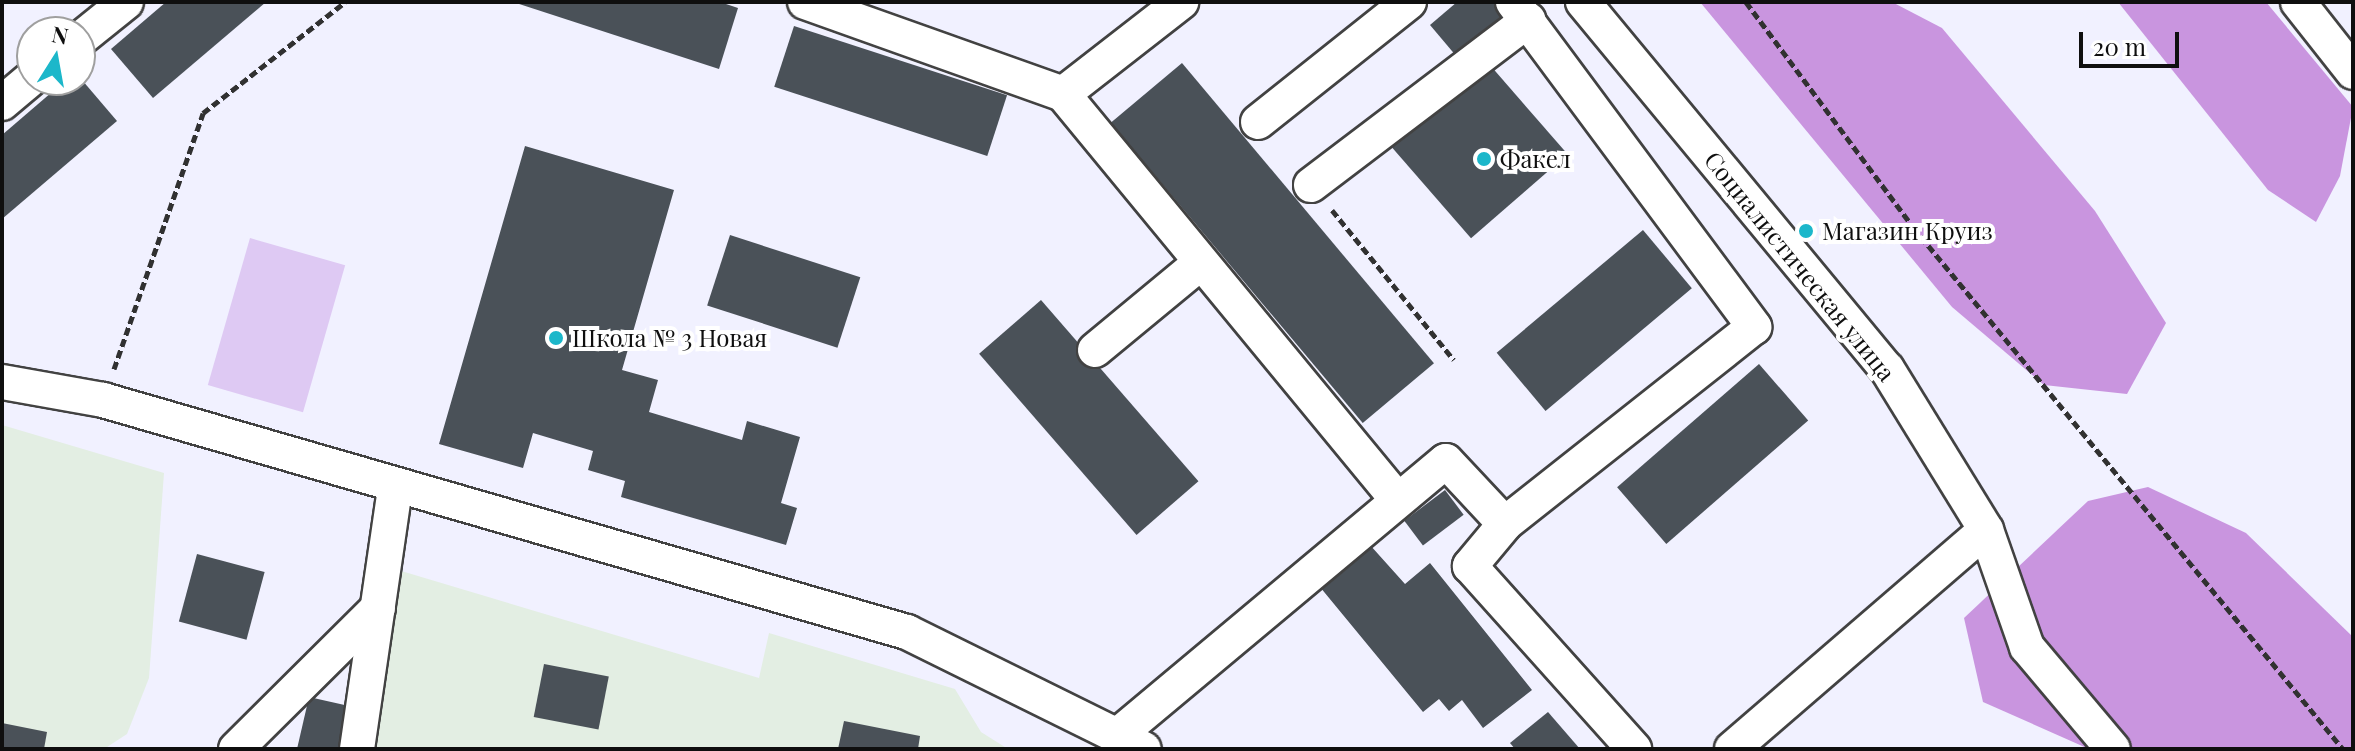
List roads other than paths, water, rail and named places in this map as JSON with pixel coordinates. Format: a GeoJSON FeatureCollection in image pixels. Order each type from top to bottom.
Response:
{"type":"FeatureCollection","features":[{"type":"Feature","properties":{"kind":"street"},"geometry":{"type":"LineString","coordinates":[[96,26],[126,2]]}},
{"type":"Feature","properties":{"kind":"street"},"geometry":{"type":"LineString","coordinates":[[805,2],[1063,94],[1396,498]]}},
{"type":"Feature","properties":{"kind":"street"},"geometry":{"type":"LineString","coordinates":[[1063,94],[1181,2]]}},
{"type":"Feature","properties":{"kind":"street"},"geometry":{"type":"LineString","coordinates":[[1258,122],[1409,2]]}},
{"type":"Feature","properties":{"kind":"street","name":"Социалистическая улица"},"geometry":{"type":"LineString","coordinates":[[1583,2],[1887,369],[1986,530],[2027,647],[2113,749]]}},
{"type":"Feature","properties":{"kind":"street"},"geometry":{"type":"LineString","coordinates":[[2298,2],[2353,72]]}},
{"type":"Feature","properties":{"kind":"street"},"geometry":{"type":"LineString","coordinates":[[1311,185],[1520,11],[1754,327],[1505,524],[1470,566],[1634,749]]}},
{"type":"Feature","properties":{"kind":"street"},"geometry":{"type":"LineString","coordinates":[[1095,350],[1200,263]]}},
{"type":"Feature","properties":{"kind":"street"},"geometry":{"type":"LineString","coordinates":[[2,382],[103,400],[395,489],[907,632],[1131,742],[1396,498],[1446,461],[1505,524]]}},
{"type":"Feature","properties":{"kind":"street"},"geometry":{"type":"LineString","coordinates":[[357,749],[395,489]]}},
{"type":"Feature","properties":{"kind":"street"},"geometry":{"type":"LineString","coordinates":[[1746,745],[1986,530]]}},
{"type":"Feature","properties":{"kind":"street"},"geometry":{"type":"LineString","coordinates":[[236,749],[378,608]]}},
{"type":"Feature","properties":{"kind":"place","name":"Факел"},"geometry":{"type":"Point","coordinates":[1484,159]}},
{"type":"Feature","properties":{"kind":"place","name":"Магазин Круиз"},"geometry":{"type":"Point","coordinates":[1806,231]}},
{"type":"Feature","properties":{"kind":"place","name":"Школа № 3 Новая"},"geometry":{"type":"Point","coordinates":[556,338]}}]}
